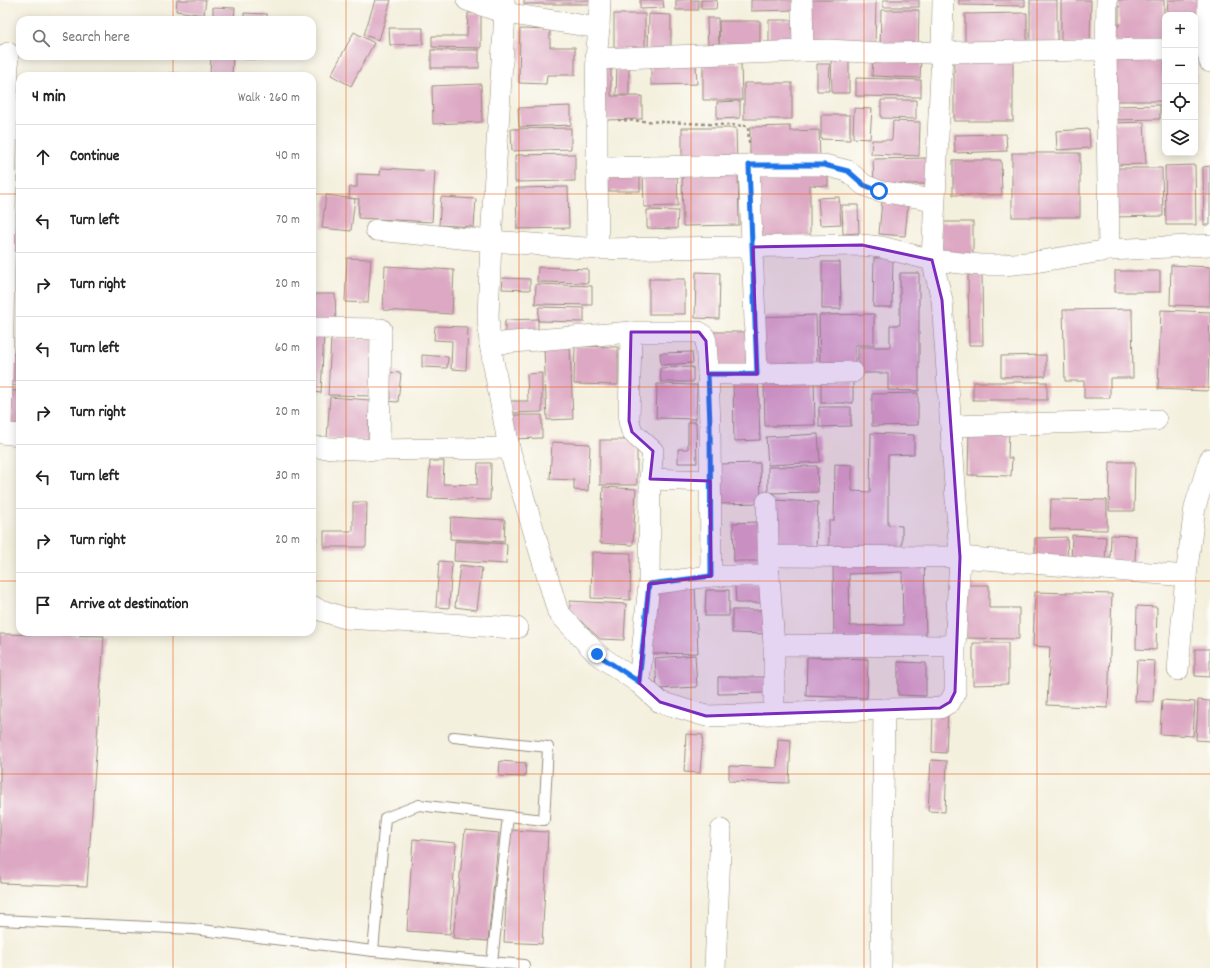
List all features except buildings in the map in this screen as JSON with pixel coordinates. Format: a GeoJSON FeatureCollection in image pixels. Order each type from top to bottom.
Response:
{"type":"FeatureCollection","features":[{"type":"Feature","properties":{"kind":"street"},"geometry":{"type":"LineString","coordinates":[[467,0],[599,28]]}},
{"type":"Feature","properties":{"kind":"street"},"geometry":{"type":"LineString","coordinates":[[598,249],[598,120],[596,59],[600,0]]}},
{"type":"Feature","properties":{"kind":"street"},"geometry":{"type":"LineString","coordinates":[[802,0],[803,51]]}},
{"type":"Feature","properties":{"kind":"street"},"geometry":{"type":"LineString","coordinates":[[504,7],[488,317],[490,344],[509,448],[558,612],[597,654],[639,682],[660,702],[706,716],[940,708],[950,702],[955,692],[955,646],[960,557],[942,300],[932,260],[942,53],[943,0]]}},
{"type":"Feature","properties":{"kind":"street"},"geometry":{"type":"LineString","coordinates":[[1107,0],[1106,50],[1109,250]]}},
{"type":"Feature","properties":{"kind":"street"},"geometry":{"type":"LineString","coordinates":[[1208,0],[1207,51],[1210,62]]}},
{"type":"Feature","properties":{"kind":"street"},"geometry":{"type":"LineString","coordinates":[[596,59],[828,50],[883,54],[1162,50]]}},
{"type":"Feature","properties":{"kind":"street"},"geometry":{"type":"LineString","coordinates":[[8,53],[0,434],[16,435]]}},
{"type":"Feature","properties":{"kind":"street"},"geometry":{"type":"LineString","coordinates":[[749,165],[757,374]]}},
{"type":"Feature","properties":{"kind":"street"},"geometry":{"type":"LineString","coordinates":[[597,168],[824,165],[848,171],[864,185],[879,191],[934,200]]}},
{"type":"Feature","properties":{"kind":"street"},"geometry":{"type":"LineString","coordinates":[[376,230],[598,249],[862,245],[881,247],[932,260],[980,265],[1003,265],[1035,262],[1109,250],[1210,245]]}},
{"type":"Feature","properties":{"kind":"street"},"geometry":{"type":"LineString","coordinates":[[316,328],[381,328],[378,450]]}},
{"type":"Feature","properties":{"kind":"street"},"geometry":{"type":"LineString","coordinates":[[490,344],[631,332],[699,332],[704,336],[706,341],[710,425],[711,576]]}},
{"type":"Feature","properties":{"kind":"street"},"geometry":{"type":"LineString","coordinates":[[631,332],[629,421],[632,432],[653,451],[650,479],[649,584],[639,682]]}},
{"type":"Feature","properties":{"kind":"street"},"geometry":{"type":"LineString","coordinates":[[708,374],[853,372]]}},
{"type":"Feature","properties":{"kind":"street"},"geometry":{"type":"LineString","coordinates":[[951,426],[1156,420]]}},
{"type":"Feature","properties":{"kind":"street"},"geometry":{"type":"LineString","coordinates":[[316,447],[378,450],[509,448]]}},
{"type":"Feature","properties":{"kind":"street"},"geometry":{"type":"LineString","coordinates":[[1178,670],[1186,576],[1195,507],[1210,459]]}},
{"type":"Feature","properties":{"kind":"street"},"geometry":{"type":"LineString","coordinates":[[650,479],[710,481]]}},
{"type":"Feature","properties":{"kind":"street"},"geometry":{"type":"LineString","coordinates":[[767,502],[774,645],[774,714]]}},
{"type":"Feature","properties":{"kind":"street"},"geometry":{"type":"LineString","coordinates":[[649,584],[711,576],[769,566],[960,557],[1186,576]]}},
{"type":"Feature","properties":{"kind":"street"},"geometry":{"type":"LineString","coordinates":[[316,610],[345,618],[517,628]]}},
{"type":"Feature","properties":{"kind":"street"},"geometry":{"type":"LineString","coordinates":[[774,645],[955,646]]}},
{"type":"Feature","properties":{"kind":"street"},"geometry":{"type":"LineString","coordinates":[[882,968],[884,709]]}},
{"type":"Feature","properties":{"kind":"street"},"geometry":{"type":"LineString","coordinates":[[715,968],[721,830]]}},
{"type":"Feature","properties":{"kind":"lane"},"geometry":{"type":"LineString","coordinates":[[373,951],[385,818],[419,805],[544,820],[548,747],[454,738]]}},
{"type":"Feature","properties":{"kind":"lane"},"geometry":{"type":"LineString","coordinates":[[492,962],[508,816]]}},
{"type":"Feature","properties":{"kind":"lane"},"geometry":{"type":"LineString","coordinates":[[0,920],[193,929],[373,951],[524,965],[523,968]]}},
{"type":"Feature","properties":{"kind":"path"},"geometry":{"type":"LineString","coordinates":[[598,120],[748,126],[749,165]]}},
{"type":"Feature","properties":{"kind":"highlighted area"},"geometry":{"type":"Polygon","coordinates":[[[862,245],[932,260],[942,300],[960,557],[955,692],[950,702],[940,708],[706,716],[660,702],[639,683],[649,584],[711,576],[710,481],[650,479],[653,451],[632,432],[629,421],[631,332],[699,332],[706,341],[708,374],[757,374],[753,247],[862,245]]]}},
{"type":"Feature","properties":{"kind":"route"},"geometry":{"type":"LineString","coordinates":[[597,654],[639,682],[649,584],[711,576],[710,425],[708,374],[757,374],[749,165],[824,165],[848,171],[864,185],[879,191]]}}]}
